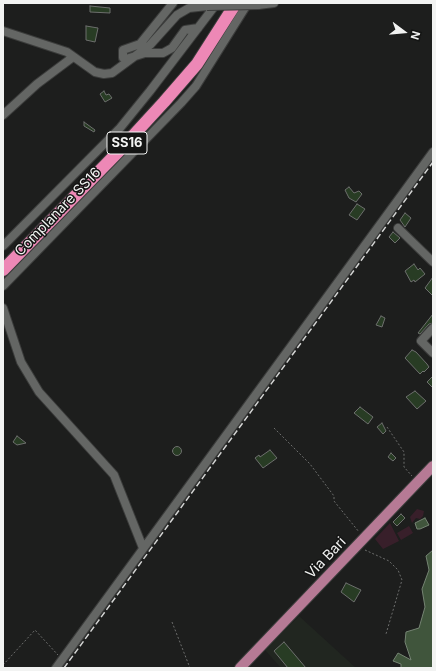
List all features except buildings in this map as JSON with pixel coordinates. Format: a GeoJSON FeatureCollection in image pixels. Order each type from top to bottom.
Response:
{"type":"FeatureCollection","features":[{"type":"Feature","properties":{"kind":"highway","name":"SS16"},"geometry":{"type":"LineString","coordinates":[[3,261],[114,147],[156,101],[189,61],[227,3]]}},
{"type":"Feature","properties":{"kind":"highway","name":"SS16"},"geometry":{"type":"LineString","coordinates":[[3,270],[119,151],[164,102],[197,64],[236,3]]}},
{"type":"Feature","properties":{"kind":"main road","name":"Via Bari"},"geometry":{"type":"LineString","coordinates":[[240,668],[433,466]]}},
{"type":"Feature","properties":{"kind":"street"},"geometry":{"type":"LineString","coordinates":[[173,3],[140,44],[123,50],[122,58],[132,58],[145,53],[163,53],[168,51],[185,30],[198,28]]}},
{"type":"Feature","properties":{"kind":"street"},"geometry":{"type":"LineString","coordinates":[[3,246],[120,128],[217,3]]}},
{"type":"Feature","properties":{"kind":"street","name":"Complanare SS16"},"geometry":{"type":"LineString","coordinates":[[3,286],[196,86],[248,3]]}},
{"type":"Feature","properties":{"kind":"street"},"geometry":{"type":"LineString","coordinates":[[3,31],[67,52],[95,72],[104,74],[112,73],[150,45],[177,15],[189,8],[274,3]]}},
{"type":"Feature","properties":{"kind":"street"},"geometry":{"type":"LineString","coordinates":[[3,115],[37,84],[73,57]]}},
{"type":"Feature","properties":{"kind":"street"},"geometry":{"type":"LineString","coordinates":[[56,668],[433,152]]}},
{"type":"Feature","properties":{"kind":"street"},"geometry":{"type":"LineString","coordinates":[[398,228],[433,262]]}},
{"type":"Feature","properties":{"kind":"street"},"geometry":{"type":"LineString","coordinates":[[3,308],[21,362],[39,392],[114,475],[143,548]]}},
{"type":"Feature","properties":{"kind":"street"},"geometry":{"type":"LineString","coordinates":[[433,328],[421,341],[433,353]]}},
{"type":"Feature","properties":{"kind":"path"},"geometry":{"type":"LineString","coordinates":[[387,427],[404,452],[403,465],[405,471],[419,481]]}},
{"type":"Feature","properties":{"kind":"path"},"geometry":{"type":"LineString","coordinates":[[274,428],[310,464],[334,496],[334,501],[362,541],[364,550],[389,561],[398,570],[402,580],[386,634]]}},
{"type":"Feature","properties":{"kind":"path"},"geometry":{"type":"LineString","coordinates":[[172,622],[190,668]]}},
{"type":"Feature","properties":{"kind":"path"},"geometry":{"type":"LineString","coordinates":[[3,665],[35,630],[62,660]]}},
{"type":"Feature","properties":{"kind":"shaded area"},"geometry":{"type":"Polygon","coordinates":[[[417,509],[424,511],[423,516],[420,519],[416,518],[412,523],[410,517],[417,509]]]}},
{"type":"Feature","properties":{"kind":"shaded area"},"geometry":{"type":"Polygon","coordinates":[[[425,518],[429,525],[417,529],[415,523],[425,518]]]}},
{"type":"Feature","properties":{"kind":"shaded area"},"geometry":{"type":"Polygon","coordinates":[[[390,523],[399,541],[383,549],[375,539],[390,523]]]}},
{"type":"Feature","properties":{"kind":"shaded area"},"geometry":{"type":"Polygon","coordinates":[[[409,526],[413,533],[401,540],[397,533],[409,526]]]}},
{"type":"Feature","properties":{"kind":"shaded area"},"geometry":{"type":"Polygon","coordinates":[[[433,550],[433,668],[401,668],[401,664],[393,661],[398,653],[411,660],[405,642],[406,632],[419,628],[425,607],[422,589],[429,570],[426,556],[433,550]]]}},
{"type":"Feature","properties":{"kind":"shaded area"},"geometry":{"type":"Polygon","coordinates":[[[299,616],[356,668],[281,668],[265,650],[299,616]]]}},
{"type":"Feature","properties":{"kind":"railway"},"geometry":{"type":"LineString","coordinates":[[64,668],[433,162]]}}]}
